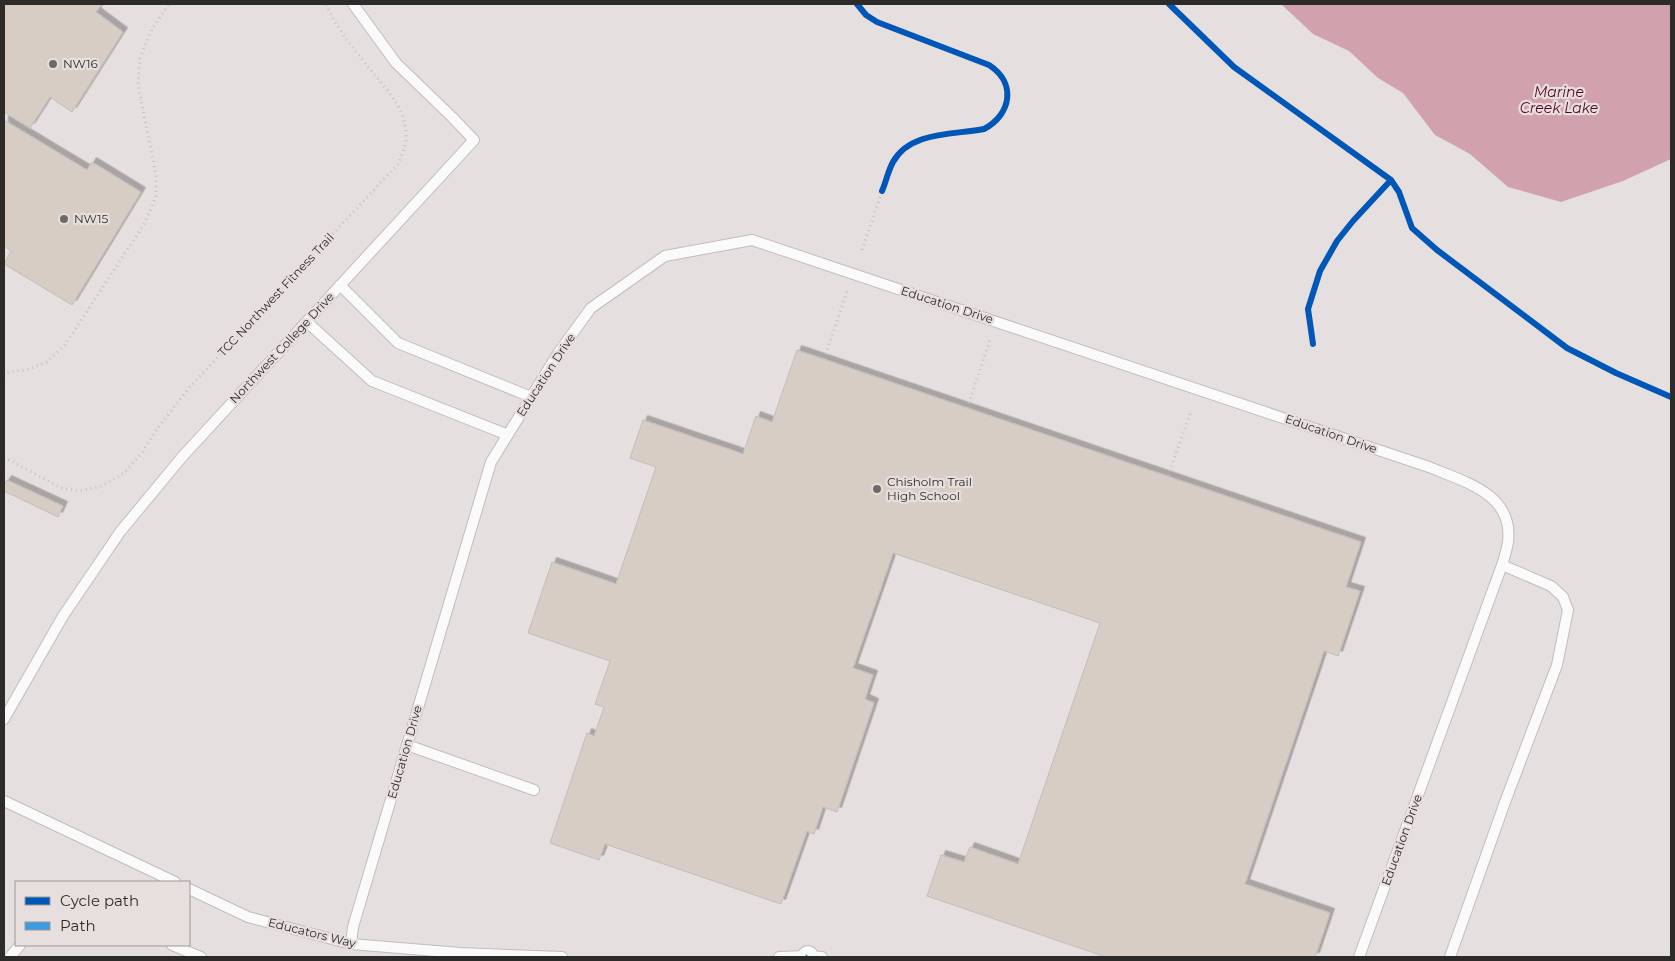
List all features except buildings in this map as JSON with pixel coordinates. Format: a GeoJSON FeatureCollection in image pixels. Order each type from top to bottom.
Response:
{"type":"FeatureCollection","features":[{"type":"Feature","properties":{"kind":"lane","name":"Northwest College Drive"},"geometry":{"type":"LineString","coordinates":[[4,718],[63,616],[120,532],[182,457],[474,140],[396,64],[353,4]]}},
{"type":"Feature","properties":{"kind":"lane","name":"Education Drive"},"geometry":{"type":"LineString","coordinates":[[352,944],[353,927],[491,462],[559,352],[591,308],[665,256],[752,240],[1429,467],[1492,496],[1503,510],[1508,524],[1508,542],[1502,565],[1359,957]]}},
{"type":"Feature","properties":{"kind":"lane"},"geometry":{"type":"LineString","coordinates":[[340,285],[398,344],[532,396]]}},
{"type":"Feature","properties":{"kind":"lane"},"geometry":{"type":"LineString","coordinates":[[307,322],[372,380],[508,435]]}},
{"type":"Feature","properties":{"kind":"lane"},"geometry":{"type":"LineString","coordinates":[[1450,957],[1504,802],[1556,665],[1568,610],[1563,597],[1551,586],[1502,565]]}},
{"type":"Feature","properties":{"kind":"lane"},"geometry":{"type":"LineString","coordinates":[[407,745],[534,790]]}},
{"type":"Feature","properties":{"kind":"lane"},"geometry":{"type":"LineString","coordinates":[[4,801],[173,881]]}},
{"type":"Feature","properties":{"kind":"lane","name":"Educators Way"},"geometry":{"type":"LineString","coordinates":[[190,889],[248,917],[352,944],[460,953],[562,957]]}},
{"type":"Feature","properties":{"kind":"lane"},"geometry":{"type":"LineString","coordinates":[[10,957],[19,946]]}},
{"type":"Feature","properties":{"kind":"lane"},"geometry":{"type":"LineString","coordinates":[[174,946],[201,957]]}},
{"type":"Feature","properties":{"kind":"lane"},"geometry":{"type":"LineString","coordinates":[[779,957],[812,957]]}},
{"type":"Feature","properties":{"kind":"path"},"geometry":{"type":"LineString","coordinates":[[4,376],[9,372],[26,370],[47,362],[65,345],[144,224],[156,197],[156,175],[138,85],[140,58],[152,29],[169,4]]}},
{"type":"Feature","properties":{"kind":"path"},"geometry":{"type":"LineString","coordinates":[[862,250],[885,184]]}},
{"type":"Feature","properties":{"kind":"path"},"geometry":{"type":"LineString","coordinates":[[824,359],[848,288]]}},
{"type":"Feature","properties":{"kind":"path"},"geometry":{"type":"LineString","coordinates":[[967,408],[990,340]]}},
{"type":"Feature","properties":{"kind":"path"},"geometry":{"type":"LineString","coordinates":[[1168,476],[1191,411]]}},
{"type":"Feature","properties":{"kind":"water","name":"Marine Creek Lake"},"geometry":{"type":"Polygon","coordinates":[[[1281,4],[1671,4],[1671,159],[1623,181],[1561,202],[1508,187],[1470,154],[1435,135],[1403,93],[1378,78],[1349,51],[1313,34],[1281,4]]]}},
{"type":"Feature","properties":{"kind":"cycle path"},"geometry":{"type":"LineString","coordinates":[[857,4],[866,15],[877,22],[989,65],[998,72],[1007,89],[1005,107],[1000,116],[984,129],[934,136],[910,145],[901,152],[891,165],[882,191]]}},
{"type":"Feature","properties":{"kind":"cycle path"},"geometry":{"type":"LineString","coordinates":[[1169,4],[1234,67],[1391,180],[1399,192],[1412,228],[1437,250],[1567,348],[1616,373],[1671,397]]}},
{"type":"Feature","properties":{"kind":"cycle path"},"geometry":{"type":"LineString","coordinates":[[1313,344],[1308,309],[1320,271],[1337,241],[1391,180]]}},
{"type":"Feature","properties":{"kind":"place","name":"NW16"},"geometry":{"type":"Point","coordinates":[53,64]}},
{"type":"Feature","properties":{"kind":"place","name":"NW15"},"geometry":{"type":"Point","coordinates":[64,219]}},
{"type":"Feature","properties":{"kind":"place","name":"Chisholm Trail High School"},"geometry":{"type":"Point","coordinates":[877,489]}}]}
